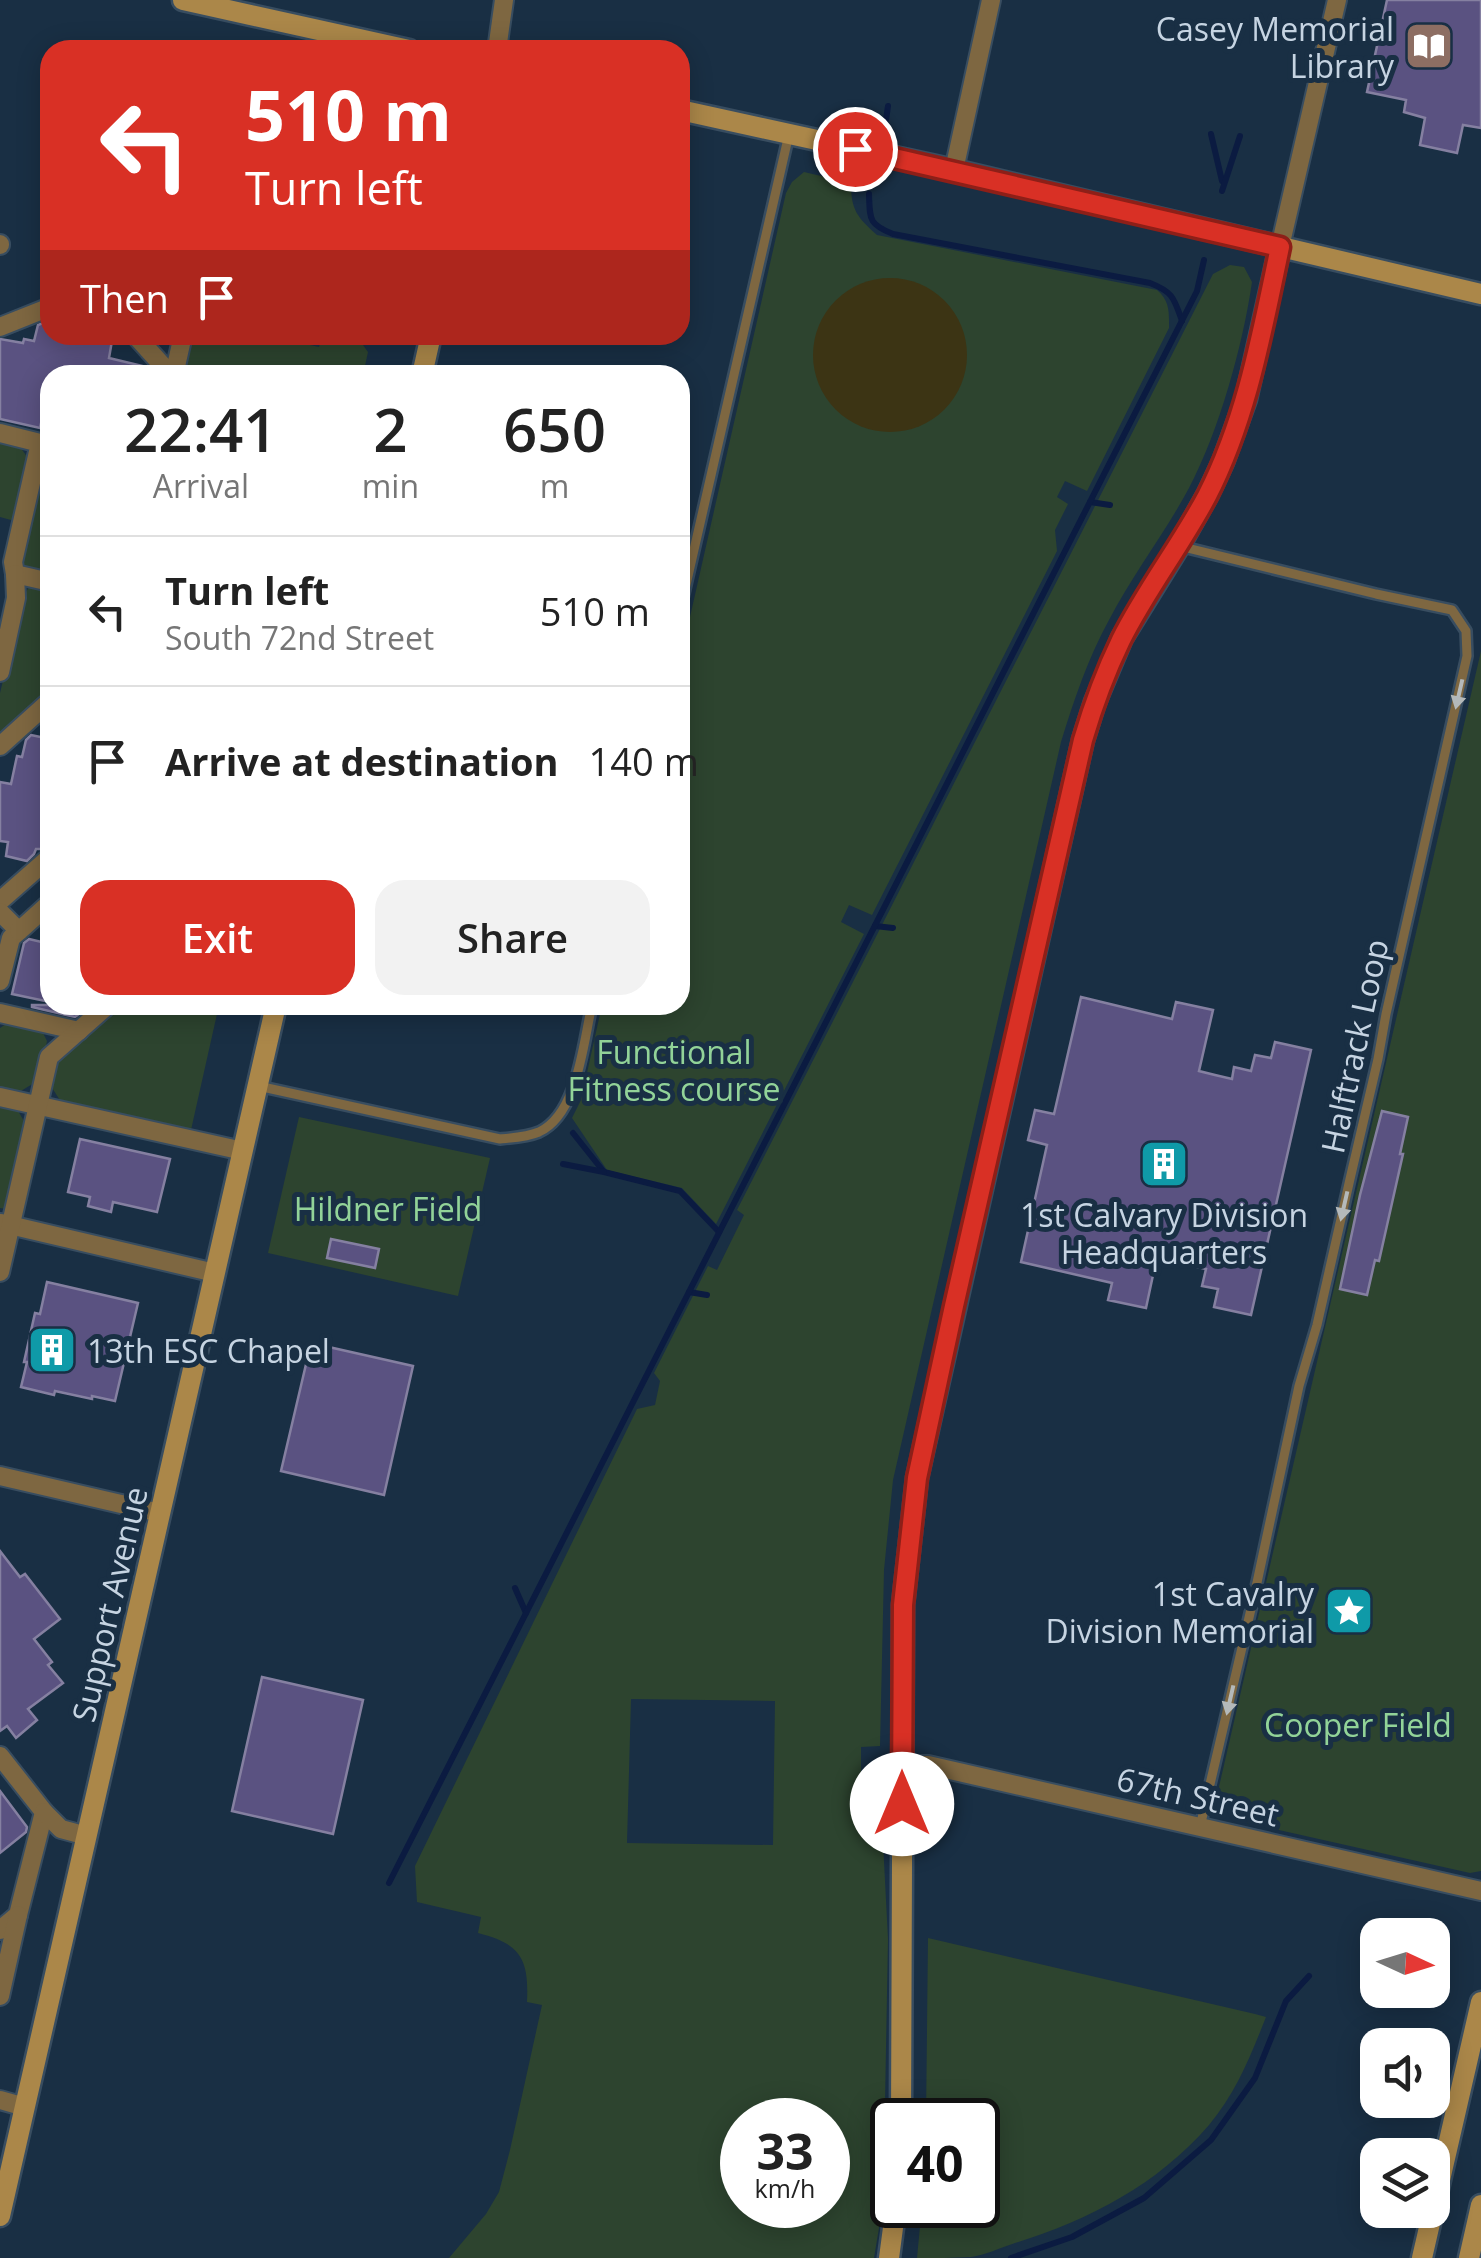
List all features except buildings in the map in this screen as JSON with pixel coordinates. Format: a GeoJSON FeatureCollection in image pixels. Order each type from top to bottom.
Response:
{"type":"FeatureCollection","features":[{"type":"Feature","properties":{"kind":"street"},"geometry":{"type":"LineString","coordinates":[[183,0],[364,40]]}},
{"type":"Feature","properties":{"kind":"street"},"geometry":{"type":"LineString","coordinates":[[498,40],[504,0]]}},
{"type":"Feature","properties":{"kind":"street"},"geometry":{"type":"LineString","coordinates":[[954,170],[991,0]]}},
{"type":"Feature","properties":{"kind":"street"},"geometry":{"type":"LineString","coordinates":[[901,2098],[903,1605],[917,1478],[1083,740],[1094,702],[1122,638],[1179,546],[1215,478],[1246,399],[1337,0]]}},
{"type":"Feature","properties":{"kind":"street"},"geometry":{"type":"LineString","coordinates":[[690,112],[1481,294]]}},
{"type":"Feature","properties":{"kind":"street"},"geometry":{"type":"LineString","coordinates":[[0,327],[40,311]]}},
{"type":"Feature","properties":{"kind":"street"},"geometry":{"type":"LineString","coordinates":[[144,345],[163,365]]}},
{"type":"Feature","properties":{"kind":"street"},"geometry":{"type":"LineString","coordinates":[[0,433],[40,443]]}},
{"type":"Feature","properties":{"kind":"street"},"geometry":{"type":"LineString","coordinates":[[0,672],[16,598],[13,562],[40,462]]}},
{"type":"Feature","properties":{"kind":"street"},"geometry":{"type":"LineString","coordinates":[[16,574],[40,580]]}},
{"type":"Feature","properties":{"kind":"street"},"geometry":{"type":"LineString","coordinates":[[0,587],[16,574]]}},
{"type":"Feature","properties":{"kind":"street"},"geometry":{"type":"LineString","coordinates":[[0,746],[40,710]]}},
{"type":"Feature","properties":{"kind":"street"},"geometry":{"type":"LineString","coordinates":[[0,901],[40,866]]}},
{"type":"Feature","properties":{"kind":"street"},"geometry":{"type":"LineString","coordinates":[[0,912],[18,931]]}},
{"type":"Feature","properties":{"kind":"street"},"geometry":{"type":"LineString","coordinates":[[0,981],[12,938],[40,912]]}},
{"type":"Feature","properties":{"kind":"street"},"geometry":{"type":"LineString","coordinates":[[0,1013],[79,1031]]}},
{"type":"Feature","properties":{"kind":"street"},"geometry":{"type":"LineString","coordinates":[[0,1272],[5,1224],[49,1057],[97,1015]]}},
{"type":"Feature","properties":{"kind":"street","name":"Support Avenue"},"geometry":{"type":"LineString","coordinates":[[0,2216],[274,1015]]}},
{"type":"Feature","properties":{"kind":"street"},"geometry":{"type":"LineString","coordinates":[[0,1097],[243,1151]]}},
{"type":"Feature","properties":{"kind":"street"},"geometry":{"type":"LineString","coordinates":[[5,1224],[215,1273]]}},
{"type":"Feature","properties":{"kind":"street"},"geometry":{"type":"LineString","coordinates":[[0,1476],[160,1514]]}},
{"type":"Feature","properties":{"kind":"street"},"geometry":{"type":"LineString","coordinates":[[0,1756],[61,1829],[86,1836]]}},
{"type":"Feature","properties":{"kind":"street","name":"67th Street"},"geometry":{"type":"LineString","coordinates":[[902,1765],[928,1765],[1481,1891]]}},
{"type":"Feature","properties":{"kind":"street"},"geometry":{"type":"LineString","coordinates":[[0,1996],[44,1812]]}},
{"type":"Feature","properties":{"kind":"street"},"geometry":{"type":"LineString","coordinates":[[0,1930],[18,1916]]}},
{"type":"Feature","properties":{"kind":"street"},"geometry":{"type":"LineString","coordinates":[[1422,2258],[1481,2002]]}},
{"type":"Feature","properties":{"kind":"street"},"geometry":{"type":"LineString","coordinates":[[0,2100],[25,2107]]}},
{"type":"Feature","properties":{"kind":"street"},"geometry":{"type":"LineString","coordinates":[[1469,2258],[1481,2205]]}},
{"type":"Feature","properties":{"kind":"street"},"geometry":{"type":"LineString","coordinates":[[889,2258],[893,2228]]}},
{"type":"Feature","properties":{"kind":"lane"},"geometry":{"type":"LineString","coordinates":[[690,567],[789,134]]}},
{"type":"Feature","properties":{"kind":"lane","name":"Halftrack Loop"},"geometry":{"type":"LineString","coordinates":[[1179,546],[1452,610],[1466,630],[1468,656],[1200,1827]]}},
{"type":"Feature","properties":{"kind":"lane"},"geometry":{"type":"LineString","coordinates":[[258,1086],[500,1139],[515,1138],[540,1132],[565,1106],[573,1088],[590,1015]]}},
{"type":"Feature","properties":{"kind":"green space","name":"Functional Fitness course"},"geometry":{"type":"Polygon","coordinates":[[[804,172],[851,183],[856,212],[877,235],[1157,290],[1167,303],[1169,328],[1087,491],[1065,481],[1057,497],[1068,504],[1055,530],[1057,551],[872,915],[849,905],[841,922],[864,934],[716,1224],[682,1188],[607,1170],[572,1118],[581,1100],[600,1015],[690,1015],[690,617],[786,193],[804,172]]]}},
{"type":"Feature","properties":{"kind":"green space"},"geometry":{"type":"Polygon","coordinates":[[[1230,265],[1244,267],[1252,282],[1243,333],[1220,414],[1180,505],[1101,634],[1061,742],[893,1480],[884,1570],[880,1746],[861,1747],[861,1783],[880,1784],[888,1939],[885,2098],[870,2098],[870,2228],[879,2228],[874,2258],[449,2258],[499,2192],[542,2005],[527,2002],[524,1964],[513,1948],[478,1933],[481,1917],[417,1902],[415,1866],[637,1409],[655,1405],[660,1381],[654,1373],[708,1266],[717,1270],[744,1215],[737,1210],[1213,274],[1230,265]],[[631,1699],[627,1843],[773,1845],[775,1701],[631,1699]]]}},
{"type":"Feature","properties":{"kind":"green space"},"geometry":{"type":"Polygon","coordinates":[[[188,345],[363,345],[368,352],[365,365],[184,365],[188,345]]]}},
{"type":"Feature","properties":{"kind":"green space"},"geometry":{"type":"Polygon","coordinates":[[[0,439],[18,444],[30,461],[17,516],[11,520],[0,517],[0,439]]]}},
{"type":"Feature","properties":{"kind":"green space"},"geometry":{"type":"Polygon","coordinates":[[[39,468],[40,573],[22,568],[19,561],[39,468]]]}},
{"type":"Feature","properties":{"kind":"green space"},"geometry":{"type":"Polygon","coordinates":[[[29,587],[40,587],[40,703],[2,736],[0,693],[23,597],[29,587]]]}},
{"type":"Feature","properties":{"kind":"green space","name":"Cooper Field"},"geometry":{"type":"Polygon","coordinates":[[[1481,651],[1481,1871],[1470,1873],[1243,1822],[1226,1810],[1218,1791],[1481,651]]]}},
{"type":"Feature","properties":{"kind":"green space"},"geometry":{"type":"Polygon","coordinates":[[[107,1015],[217,1015],[191,1130],[187,1133],[63,1105],[49,1083],[54,1061],[107,1015]]]}},
{"type":"Feature","properties":{"kind":"green space"},"geometry":{"type":"Polygon","coordinates":[[[9,1022],[41,1029],[47,1041],[39,1080],[16,1094],[0,1091],[0,1028],[9,1022]]]}},
{"type":"Feature","properties":{"kind":"green space"},"geometry":{"type":"Polygon","coordinates":[[[0,1101],[14,1104],[28,1128],[6,1209],[0,1208],[0,1101]]]}},
{"type":"Feature","properties":{"kind":"green space","name":"Hildner Field"},"geometry":{"type":"Polygon","coordinates":[[[299,1117],[490,1158],[458,1296],[268,1253],[299,1117]]]}},
{"type":"Feature","properties":{"kind":"green space"},"geometry":{"type":"Polygon","coordinates":[[[928,1938],[1266,2017],[1242,2073],[1219,2113],[1167,2166],[1095,2211],[1042,2234],[971,2257],[917,2258],[920,2228],[1000,2228],[1000,2098],[926,2098],[928,1938]]]}},
{"type":"Feature","properties":{"kind":"sand"},"geometry":{"type":"Polygon","coordinates":[[[890,278],[920,283],[945,300],[962,325],[967,355],[962,385],[945,410],[920,427],[890,432],[860,427],[835,410],[818,385],[813,355],[818,325],[835,300],[860,283],[890,278]]]}},
{"type":"Feature","properties":{"kind":"waterway"},"geometry":{"type":"LineString","coordinates":[[886,120],[888,106]]}},
{"type":"Feature","properties":{"kind":"waterway"},"geometry":{"type":"LineString","coordinates":[[1211,134],[1222,181]]}},
{"type":"Feature","properties":{"kind":"waterway"},"geometry":{"type":"LineString","coordinates":[[1222,191],[1240,136]]}},
{"type":"Feature","properties":{"kind":"waterway"},"geometry":{"type":"LineString","coordinates":[[869,194],[872,220],[893,234],[1150,283],[1172,297],[1182,321]]}},
{"type":"Feature","properties":{"kind":"waterway"},"geometry":{"type":"LineString","coordinates":[[389,1883],[1197,291],[1204,260]]}},
{"type":"Feature","properties":{"kind":"waterway"},"geometry":{"type":"LineString","coordinates":[[1090,502],[1110,505]]}},
{"type":"Feature","properties":{"kind":"waterway"},"geometry":{"type":"LineString","coordinates":[[875,926],[893,928]]}},
{"type":"Feature","properties":{"kind":"waterway"},"geometry":{"type":"LineString","coordinates":[[573,1133],[604,1172],[680,1191],[719,1232]]}},
{"type":"Feature","properties":{"kind":"waterway"},"geometry":{"type":"LineString","coordinates":[[563,1164],[604,1172]]}},
{"type":"Feature","properties":{"kind":"waterway"},"geometry":{"type":"LineString","coordinates":[[689,1292],[707,1295]]}},
{"type":"Feature","properties":{"kind":"waterway"},"geometry":{"type":"LineString","coordinates":[[515,1588],[526,1613]]}},
{"type":"Feature","properties":{"kind":"waterway"},"geometry":{"type":"LineString","coordinates":[[1011,2258],[1072,2237],[1144,2198],[1211,2140],[1255,2078],[1286,2001],[1309,1976]]}},
{"type":"Feature","properties":{"kind":"place","name":"Casey Memorial Library"},"geometry":{"type":"Point","coordinates":[1429,46]}},
{"type":"Feature","properties":{"kind":"place","name":"1st Calvary Division Headquarters"},"geometry":{"type":"Point","coordinates":[1164,1164]}},
{"type":"Feature","properties":{"kind":"place","name":"13th ESC Chapel"},"geometry":{"type":"Point","coordinates":[52,1350]}},
{"type":"Feature","properties":{"kind":"place","name":"1st Cavalry Division Memorial"},"geometry":{"type":"Point","coordinates":[1349,1611]}},
{"type":"Feature","properties":{"kind":"route"},"geometry":{"type":"LineString","coordinates":[[855,149],[1280,247],[1246,399],[1222,462],[1179,546],[1122,638],[1094,702],[1083,740],[917,1478],[903,1605],[902,1804]]}}]}
